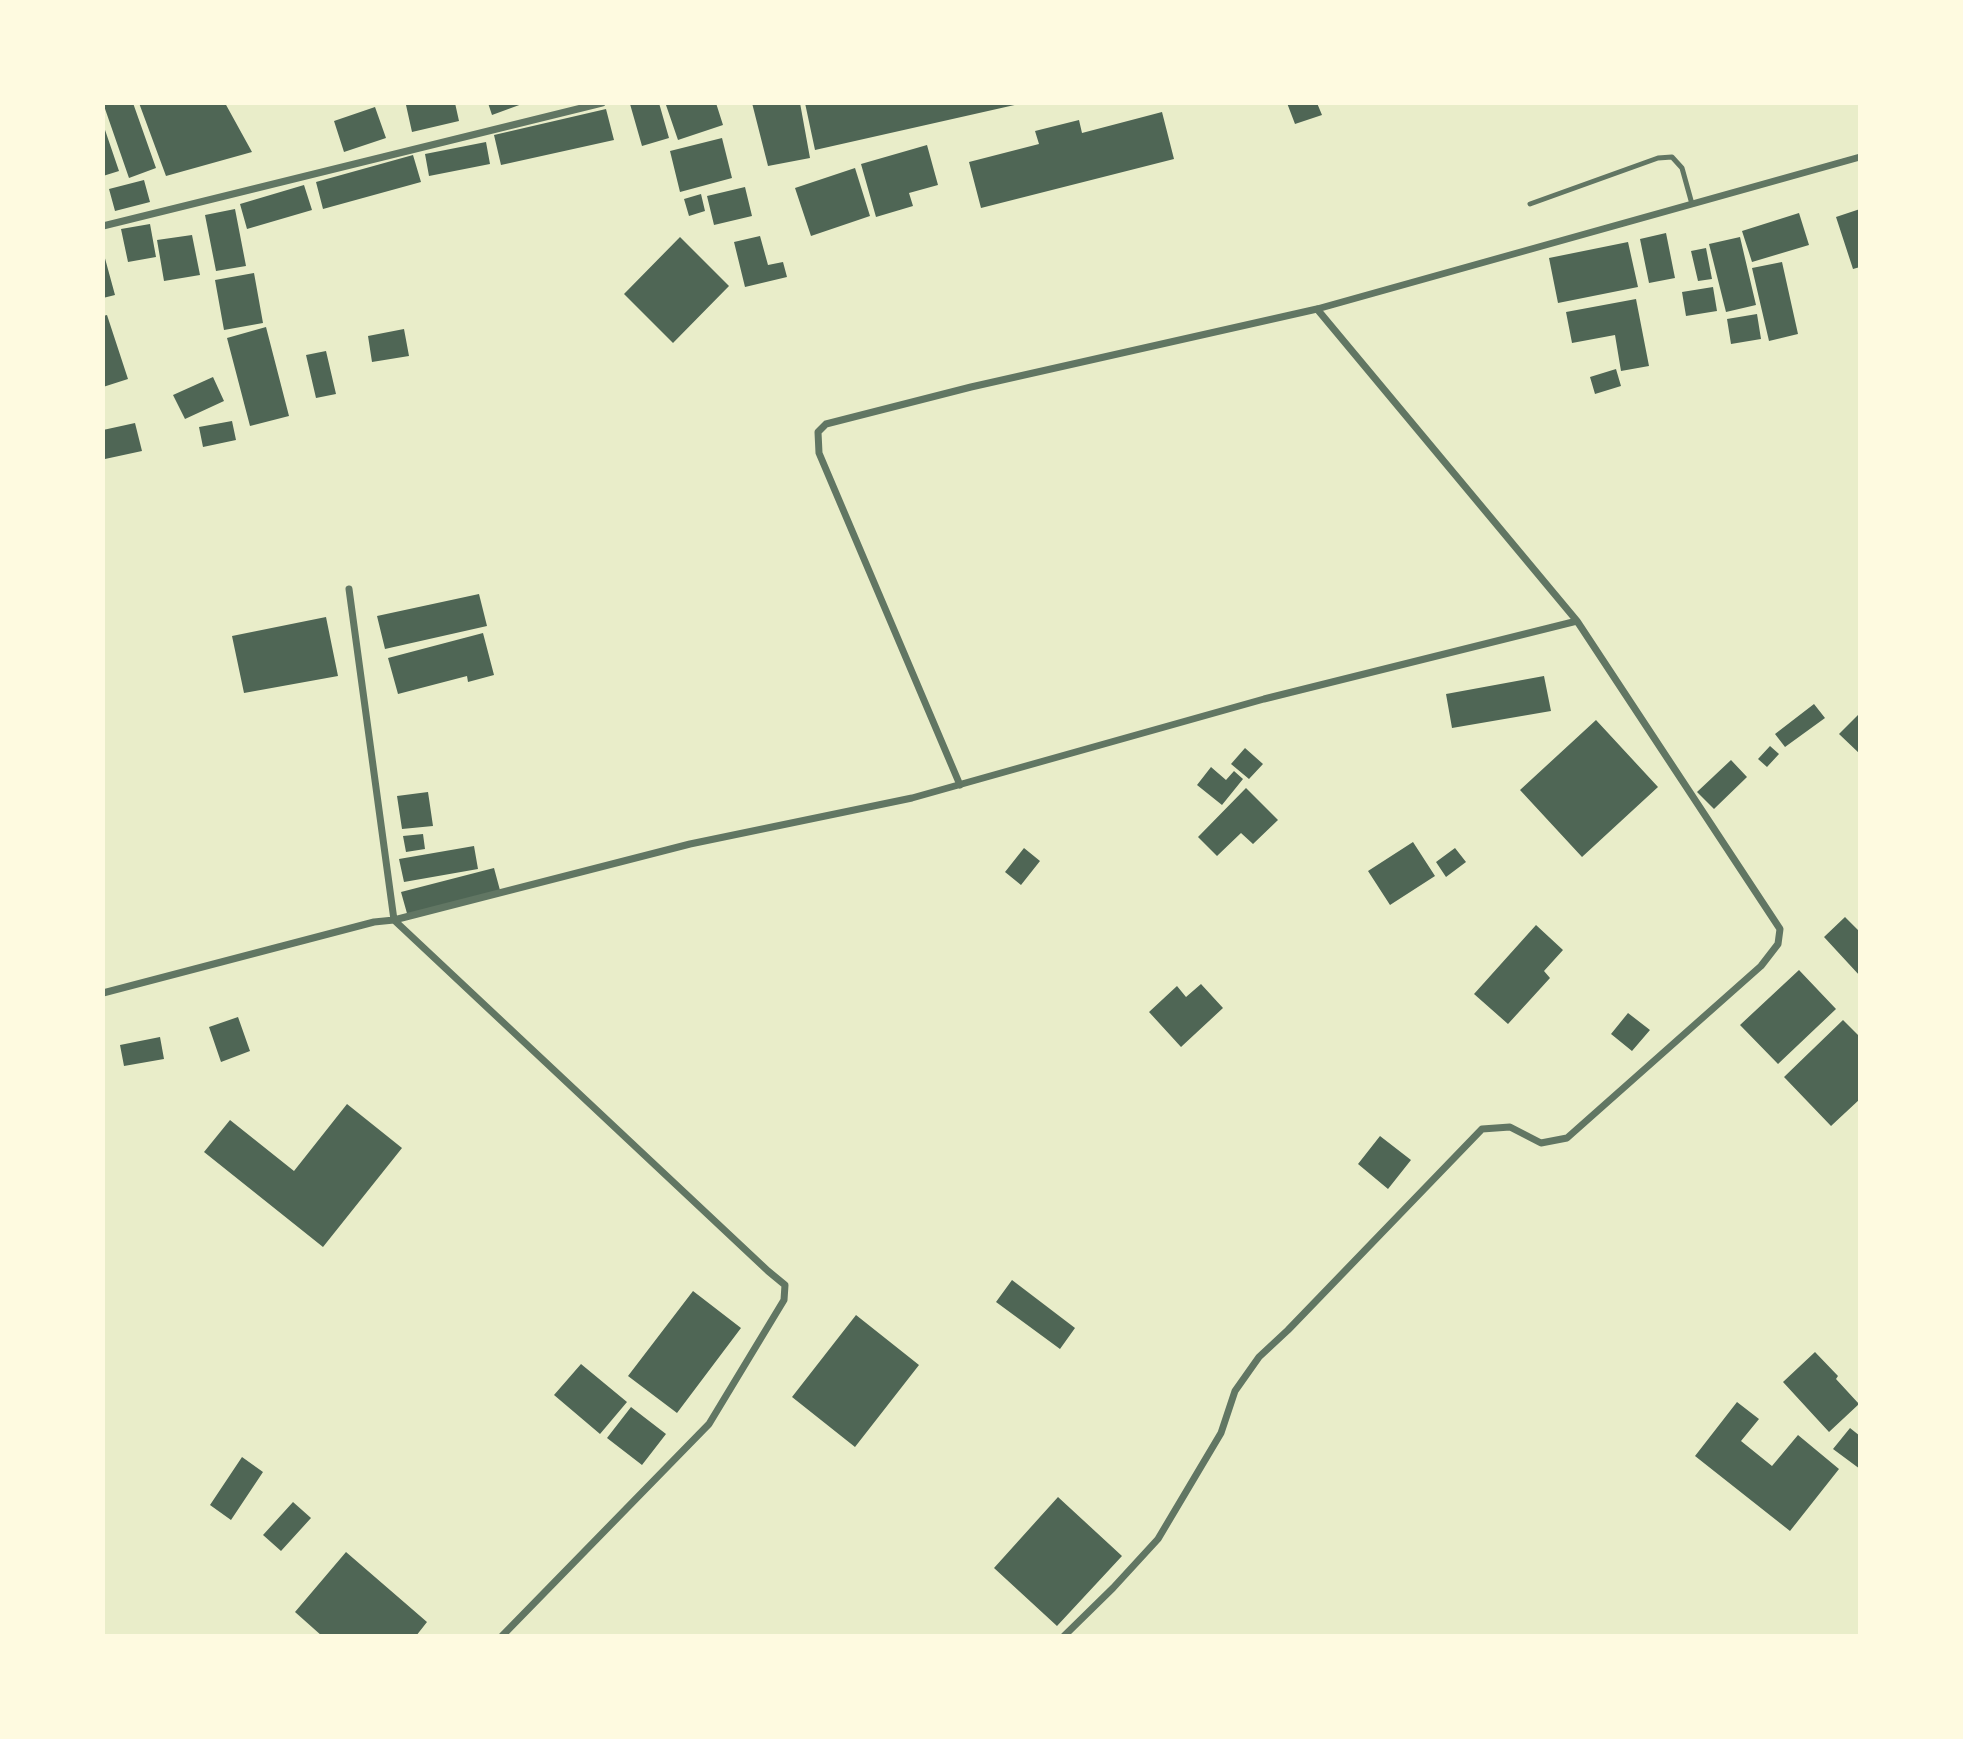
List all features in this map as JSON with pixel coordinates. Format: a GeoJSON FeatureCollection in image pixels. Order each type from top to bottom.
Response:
{"type":"FeatureCollection","features":[{"type":"Feature","properties":{"kind":"street"},"geometry":{"type":"LineString","coordinates":[[103,226],[602,103]]}},
{"type":"Feature","properties":{"kind":"street"},"geometry":{"type":"LineString","coordinates":[[960,785],[819,453],[818,432],[826,424],[971,387],[1317,309],[1860,157]]}},
{"type":"Feature","properties":{"kind":"street"},"geometry":{"type":"LineString","coordinates":[[1064,1636],[1158,1539],[1221,1433],[1236,1391],[1259,1357],[1482,1129],[1510,1127],[1541,1143],[1567,1138],[1761,966],[1778,944],[1780,929],[1577,621],[1317,309]]}},
{"type":"Feature","properties":{"kind":"street"},"geometry":{"type":"LineString","coordinates":[[349,589],[394,920],[785,1285],[784,1300],[709,1424],[502,1636]]}},
{"type":"Feature","properties":{"kind":"street"},"geometry":{"type":"LineString","coordinates":[[103,993],[374,922],[394,920],[690,844],[912,798],[1264,699],[1577,621]]}},
{"type":"Feature","properties":{"kind":"lane"},"geometry":{"type":"LineString","coordinates":[[1530,204],[1658,158],[1672,157],[1682,168],[1692,204]]}},
{"type":"Feature","properties":{"kind":"building"},"geometry":{"type":"Polygon","coordinates":[[[103,103],[133,103],[156,168],[129,178],[103,103]]]}},
{"type":"Feature","properties":{"kind":"building"},"geometry":{"type":"Polygon","coordinates":[[[139,103],[225,103],[252,152],[166,176],[139,103]]]}},
{"type":"Feature","properties":{"kind":"building"},"geometry":{"type":"Polygon","coordinates":[[[455,103],[459,121],[412,132],[406,105],[455,103]]]}},
{"type":"Feature","properties":{"kind":"building"},"geometry":{"type":"Polygon","coordinates":[[[488,103],[522,103],[522,104],[492,115],[488,103]]]}},
{"type":"Feature","properties":{"kind":"building"},"geometry":{"type":"Polygon","coordinates":[[[659,103],[669,138],[642,146],[630,104],[659,103]]]}},
{"type":"Feature","properties":{"kind":"building"},"geometry":{"type":"Polygon","coordinates":[[[716,103],[723,125],[678,140],[666,105],[716,103]]]}},
{"type":"Feature","properties":{"kind":"building"},"geometry":{"type":"Polygon","coordinates":[[[752,103],[800,103],[810,158],[768,166],[752,103]]]}},
{"type":"Feature","properties":{"kind":"building"},"geometry":{"type":"Polygon","coordinates":[[[805,103],[1019,103],[1019,104],[815,150],[805,103]]]}},
{"type":"Feature","properties":{"kind":"building"},"geometry":{"type":"Polygon","coordinates":[[[1287,103],[1317,103],[1322,115],[1295,124],[1287,103]]]}},
{"type":"Feature","properties":{"kind":"building"},"geometry":{"type":"Polygon","coordinates":[[[375,107],[386,138],[344,152],[334,121],[375,107]]]}},
{"type":"Feature","properties":{"kind":"building"},"geometry":{"type":"Polygon","coordinates":[[[606,109],[614,140],[501,165],[494,135],[606,109]]]}},
{"type":"Feature","properties":{"kind":"building"},"geometry":{"type":"Polygon","coordinates":[[[1162,112],[1174,159],[981,208],[969,162],[1039,144],[1035,131],[1079,120],[1082,133],[1162,112]]]}},
{"type":"Feature","properties":{"kind":"building"},"geometry":{"type":"Polygon","coordinates":[[[103,124],[119,171],[103,176],[103,124]]]}},
{"type":"Feature","properties":{"kind":"building"},"geometry":{"type":"Polygon","coordinates":[[[722,138],[732,178],[680,192],[670,151],[722,138]]]}},
{"type":"Feature","properties":{"kind":"building"},"geometry":{"type":"Polygon","coordinates":[[[486,142],[490,164],[429,176],[425,154],[486,142]]]}},
{"type":"Feature","properties":{"kind":"building"},"geometry":{"type":"Polygon","coordinates":[[[927,145],[938,185],[909,193],[913,206],[876,217],[861,164],[927,145]]]}},
{"type":"Feature","properties":{"kind":"building"},"geometry":{"type":"Polygon","coordinates":[[[413,155],[421,182],[323,209],[316,182],[413,155]]]}},
{"type":"Feature","properties":{"kind":"building"},"geometry":{"type":"Polygon","coordinates":[[[855,168],[870,216],[811,236],[795,188],[855,168]]]}},
{"type":"Feature","properties":{"kind":"building"},"geometry":{"type":"Polygon","coordinates":[[[144,180],[150,202],[115,211],[109,189],[144,180]]]}},
{"type":"Feature","properties":{"kind":"building"},"geometry":{"type":"Polygon","coordinates":[[[304,185],[312,210],[247,229],[240,204],[304,185]]]}},
{"type":"Feature","properties":{"kind":"building"},"geometry":{"type":"Polygon","coordinates":[[[745,187],[752,216],[714,225],[707,196],[745,187]]]}},
{"type":"Feature","properties":{"kind":"building"},"geometry":{"type":"Polygon","coordinates":[[[701,194],[705,211],[689,216],[684,199],[701,194]]]}},
{"type":"Feature","properties":{"kind":"building"},"geometry":{"type":"Polygon","coordinates":[[[235,209],[246,266],[216,271],[205,215],[235,209]]]}},
{"type":"Feature","properties":{"kind":"building"},"geometry":{"type":"Polygon","coordinates":[[[1860,209],[1860,267],[1853,269],[1836,217],[1860,209]]]}},
{"type":"Feature","properties":{"kind":"building"},"geometry":{"type":"Polygon","coordinates":[[[1799,213],[1809,245],[1752,262],[1742,231],[1799,213]]]}},
{"type":"Feature","properties":{"kind":"building"},"geometry":{"type":"Polygon","coordinates":[[[150,224],[156,257],[128,262],[121,229],[150,224]]]}},
{"type":"Feature","properties":{"kind":"building"},"geometry":{"type":"Polygon","coordinates":[[[1666,233],[1675,278],[1649,283],[1640,239],[1666,233]]]}},
{"type":"Feature","properties":{"kind":"building"},"geometry":{"type":"Polygon","coordinates":[[[192,235],[200,275],[164,281],[157,240],[192,235]]]}},
{"type":"Feature","properties":{"kind":"building"},"geometry":{"type":"Polygon","coordinates":[[[760,236],[768,265],[783,262],[787,277],[745,287],[734,242],[760,236]]]}},
{"type":"Feature","properties":{"kind":"building"},"geometry":{"type":"Polygon","coordinates":[[[680,237],[729,286],[673,343],[624,294],[680,237]]]}},
{"type":"Feature","properties":{"kind":"building"},"geometry":{"type":"Polygon","coordinates":[[[1740,237],[1756,305],[1726,312],[1709,244],[1740,237]]]}},
{"type":"Feature","properties":{"kind":"building"},"geometry":{"type":"Polygon","coordinates":[[[1628,242],[1638,287],[1558,303],[1549,258],[1628,242]]]}},
{"type":"Feature","properties":{"kind":"building"},"geometry":{"type":"Polygon","coordinates":[[[1706,248],[1712,279],[1698,281],[1691,251],[1706,248]]]}},
{"type":"Feature","properties":{"kind":"building"},"geometry":{"type":"Polygon","coordinates":[[[103,251],[115,295],[103,298],[103,251]]]}},
{"type":"Feature","properties":{"kind":"building"},"geometry":{"type":"Polygon","coordinates":[[[1782,262],[1798,334],[1769,341],[1752,268],[1782,262]]]}},
{"type":"Feature","properties":{"kind":"building"},"geometry":{"type":"Polygon","coordinates":[[[254,273],[263,323],[224,330],[215,280],[254,273]]]}},
{"type":"Feature","properties":{"kind":"building"},"geometry":{"type":"Polygon","coordinates":[[[1713,287],[1717,311],[1686,316],[1682,292],[1713,287]]]}},
{"type":"Feature","properties":{"kind":"building"},"geometry":{"type":"Polygon","coordinates":[[[1636,299],[1649,366],[1621,371],[1615,335],[1572,343],[1566,312],[1636,299]]]}},
{"type":"Feature","properties":{"kind":"building"},"geometry":{"type":"Polygon","coordinates":[[[1757,314],[1761,339],[1731,344],[1727,319],[1757,314]]]}},
{"type":"Feature","properties":{"kind":"building"},"geometry":{"type":"Polygon","coordinates":[[[107,315],[128,379],[103,387],[103,316],[107,315]]]}},
{"type":"Feature","properties":{"kind":"building"},"geometry":{"type":"Polygon","coordinates":[[[266,327],[289,416],[250,426],[227,338],[266,327]]]}},
{"type":"Feature","properties":{"kind":"building"},"geometry":{"type":"Polygon","coordinates":[[[404,329],[409,356],[372,362],[368,336],[404,329]]]}},
{"type":"Feature","properties":{"kind":"building"},"geometry":{"type":"Polygon","coordinates":[[[326,351],[336,394],[316,398],[306,355],[326,351]]]}},
{"type":"Feature","properties":{"kind":"building"},"geometry":{"type":"Polygon","coordinates":[[[1616,369],[1621,386],[1595,394],[1590,377],[1616,369]]]}},
{"type":"Feature","properties":{"kind":"building"},"geometry":{"type":"Polygon","coordinates":[[[213,377],[224,401],[185,419],[173,395],[213,377]]]}},
{"type":"Feature","properties":{"kind":"building"},"geometry":{"type":"Polygon","coordinates":[[[232,421],[236,440],[203,447],[199,427],[232,421]]]}},
{"type":"Feature","properties":{"kind":"building"},"geometry":{"type":"Polygon","coordinates":[[[135,423],[142,451],[105,459],[103,430],[135,423]]]}},
{"type":"Feature","properties":{"kind":"building"},"geometry":{"type":"Polygon","coordinates":[[[479,594],[487,626],[385,649],[377,616],[479,594]]]}},
{"type":"Feature","properties":{"kind":"building"},"geometry":{"type":"Polygon","coordinates":[[[326,617],[338,676],[244,693],[232,636],[326,617]]]}},
{"type":"Feature","properties":{"kind":"building"},"geometry":{"type":"Polygon","coordinates":[[[483,633],[494,675],[468,682],[467,676],[398,694],[388,658],[483,633]]]}},
{"type":"Feature","properties":{"kind":"building"},"geometry":{"type":"Polygon","coordinates":[[[1544,676],[1551,711],[1452,728],[1446,694],[1544,676]]]}},
{"type":"Feature","properties":{"kind":"building"},"geometry":{"type":"Polygon","coordinates":[[[1814,704],[1825,718],[1785,747],[1775,734],[1814,704]]]}},
{"type":"Feature","properties":{"kind":"building"},"geometry":{"type":"Polygon","coordinates":[[[1860,713],[1860,754],[1839,734],[1860,713]]]}},
{"type":"Feature","properties":{"kind":"building"},"geometry":{"type":"Polygon","coordinates":[[[1596,720],[1658,787],[1582,857],[1520,790],[1596,720]]]}},
{"type":"Feature","properties":{"kind":"building"},"geometry":{"type":"Polygon","coordinates":[[[1770,746],[1779,754],[1767,767],[1758,759],[1770,746]]]}},
{"type":"Feature","properties":{"kind":"building"},"geometry":{"type":"Polygon","coordinates":[[[1245,748],[1263,764],[1249,779],[1231,764],[1245,748]]]}},
{"type":"Feature","properties":{"kind":"building"},"geometry":{"type":"Polygon","coordinates":[[[1731,760],[1747,777],[1714,809],[1697,792],[1731,760]]]}},
{"type":"Feature","properties":{"kind":"building"},"geometry":{"type":"Polygon","coordinates":[[[1211,767],[1226,780],[1234,771],[1243,779],[1222,805],[1197,785],[1211,767]]]}},
{"type":"Feature","properties":{"kind":"building"},"geometry":{"type":"Polygon","coordinates":[[[1246,788],[1278,820],[1253,844],[1241,833],[1217,856],[1198,837],[1246,788]]]}},
{"type":"Feature","properties":{"kind":"building"},"geometry":{"type":"Polygon","coordinates":[[[428,792],[433,826],[402,829],[397,796],[428,792]]]}},
{"type":"Feature","properties":{"kind":"building"},"geometry":{"type":"Polygon","coordinates":[[[423,834],[425,849],[406,852],[403,836],[423,834]]]}},
{"type":"Feature","properties":{"kind":"building"},"geometry":{"type":"Polygon","coordinates":[[[1413,842],[1435,876],[1390,905],[1368,871],[1413,842]]]}},
{"type":"Feature","properties":{"kind":"building"},"geometry":{"type":"Polygon","coordinates":[[[474,846],[478,869],[404,882],[399,859],[474,846]]]}},
{"type":"Feature","properties":{"kind":"building"},"geometry":{"type":"Polygon","coordinates":[[[1024,848],[1040,861],[1021,885],[1005,872],[1024,848]]]}},
{"type":"Feature","properties":{"kind":"building"},"geometry":{"type":"Polygon","coordinates":[[[1455,848],[1466,862],[1446,877],[1436,862],[1455,848]]]}},
{"type":"Feature","properties":{"kind":"building"},"geometry":{"type":"Polygon","coordinates":[[[494,868],[501,894],[408,917],[401,892],[494,868]]]}},
{"type":"Feature","properties":{"kind":"building"},"geometry":{"type":"Polygon","coordinates":[[[1845,917],[1860,932],[1860,976],[1824,937],[1845,917]]]}},
{"type":"Feature","properties":{"kind":"building"},"geometry":{"type":"Polygon","coordinates":[[[1536,925],[1563,950],[1544,971],[1550,978],[1508,1024],[1474,994],[1536,925]]]}},
{"type":"Feature","properties":{"kind":"building"},"geometry":{"type":"Polygon","coordinates":[[[1799,970],[1836,1009],[1778,1064],[1740,1025],[1799,970]]]}},
{"type":"Feature","properties":{"kind":"building"},"geometry":{"type":"Polygon","coordinates":[[[1201,984],[1223,1008],[1181,1047],[1149,1012],[1177,986],[1186,997],[1201,984]]]}},
{"type":"Feature","properties":{"kind":"building"},"geometry":{"type":"Polygon","coordinates":[[[1628,1013],[1650,1030],[1632,1051],[1611,1034],[1628,1013]]]}},
{"type":"Feature","properties":{"kind":"building"},"geometry":{"type":"Polygon","coordinates":[[[238,1017],[250,1051],[221,1062],[209,1027],[238,1017]]]}},
{"type":"Feature","properties":{"kind":"building"},"geometry":{"type":"Polygon","coordinates":[[[1843,1020],[1860,1037],[1860,1099],[1831,1126],[1784,1077],[1843,1020]]]}},
{"type":"Feature","properties":{"kind":"building"},"geometry":{"type":"Polygon","coordinates":[[[160,1037],[164,1059],[124,1066],[120,1045],[160,1037]]]}},
{"type":"Feature","properties":{"kind":"building"},"geometry":{"type":"Polygon","coordinates":[[[347,1104],[402,1148],[323,1247],[204,1152],[230,1120],[294,1171],[347,1104]]]}},
{"type":"Feature","properties":{"kind":"building"},"geometry":{"type":"Polygon","coordinates":[[[1380,1136],[1411,1160],[1388,1189],[1358,1164],[1380,1136]]]}},
{"type":"Feature","properties":{"kind":"building"},"geometry":{"type":"Polygon","coordinates":[[[1012,1280],[1075,1328],[1060,1349],[996,1302],[1012,1280]]]}},
{"type":"Feature","properties":{"kind":"building"},"geometry":{"type":"Polygon","coordinates":[[[693,1291],[741,1328],[677,1413],[628,1376],[693,1291]]]}},
{"type":"Feature","properties":{"kind":"building"},"geometry":{"type":"Polygon","coordinates":[[[856,1315],[919,1365],[855,1447],[792,1397],[856,1315]]]}},
{"type":"Feature","properties":{"kind":"building"},"geometry":{"type":"Polygon","coordinates":[[[1815,1352],[1859,1404],[1829,1432],[1783,1382],[1815,1352]]]}},
{"type":"Feature","properties":{"kind":"building"},"geometry":{"type":"Polygon","coordinates":[[[581,1364],[627,1402],[600,1434],[554,1395],[581,1364]]]}},
{"type":"Feature","properties":{"kind":"building"},"geometry":{"type":"Polygon","coordinates":[[[1737,1402],[1759,1419],[1741,1441],[1772,1466],[1798,1435],[1839,1469],[1790,1531],[1695,1456],[1737,1402]]]}},
{"type":"Feature","properties":{"kind":"building"},"geometry":{"type":"Polygon","coordinates":[[[631,1407],[666,1434],[642,1465],[607,1438],[631,1407]]]}},
{"type":"Feature","properties":{"kind":"building"},"geometry":{"type":"Polygon","coordinates":[[[1850,1428],[1860,1436],[1860,1469],[1833,1449],[1850,1428]]]}},
{"type":"Feature","properties":{"kind":"building"},"geometry":{"type":"Polygon","coordinates":[[[242,1457],[263,1472],[231,1520],[210,1505],[242,1457]]]}},
{"type":"Feature","properties":{"kind":"building"},"geometry":{"type":"Polygon","coordinates":[[[1058,1497],[1122,1556],[1057,1626],[994,1568],[1058,1497]]]}},
{"type":"Feature","properties":{"kind":"building"},"geometry":{"type":"Polygon","coordinates":[[[293,1502],[311,1518],[281,1551],[263,1535],[293,1502]]]}},
{"type":"Feature","properties":{"kind":"building"},"geometry":{"type":"Polygon","coordinates":[[[346,1552],[427,1622],[416,1636],[322,1636],[295,1612],[346,1552]]]}}]}
